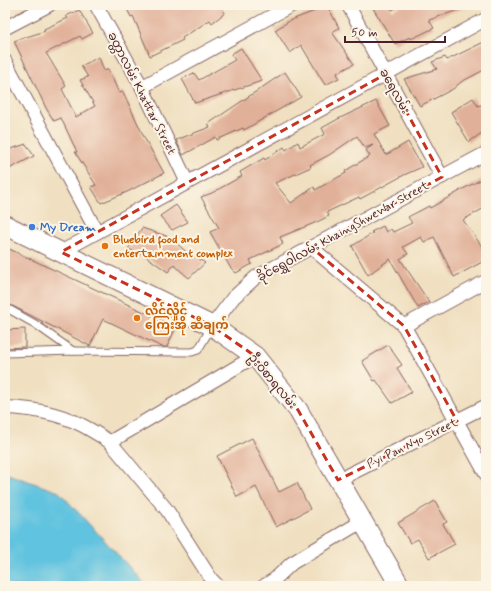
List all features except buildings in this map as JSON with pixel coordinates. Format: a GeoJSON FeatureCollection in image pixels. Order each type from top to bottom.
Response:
{"type":"FeatureCollection","features":[{"type":"Feature","properties":{"kind":"main road","name":"ဦးဝိစာရလမ်း"},"geometry":{"type":"LineString","coordinates":[[5,225],[212,326],[255,356],[298,410],[361,522],[400,586]]}},
{"type":"Feature","properties":{"kind":"street"},"geometry":{"type":"LineString","coordinates":[[5,28],[48,5]]}},
{"type":"Feature","properties":{"kind":"street","name":"ခတ္တာလမ်း Khattar Street"},"geometry":{"type":"LineString","coordinates":[[96,5],[142,87],[188,182]]}},
{"type":"Feature","properties":{"kind":"street"},"geometry":{"type":"LineString","coordinates":[[142,87],[292,5]]}},
{"type":"Feature","properties":{"kind":"street","name":"ခရေလမ်း"},"geometry":{"type":"LineString","coordinates":[[348,5],[442,177]]}},
{"type":"Feature","properties":{"kind":"street"},"geometry":{"type":"LineString","coordinates":[[61,252],[486,19]]}},
{"type":"Feature","properties":{"kind":"street"},"geometry":{"type":"LineString","coordinates":[[5,61],[97,232]]}},
{"type":"Feature","properties":{"kind":"street","name":"ခိုင်ရွှေဝါလမ်း KhaingShweWar Street"},"geometry":{"type":"LineString","coordinates":[[212,326],[232,298],[256,277],[486,153]]}},
{"type":"Feature","properties":{"kind":"street"},"geometry":{"type":"LineString","coordinates":[[312,248],[404,326],[486,474]]}},
{"type":"Feature","properties":{"kind":"street"},"geometry":{"type":"LineString","coordinates":[[404,326],[486,280]]}},
{"type":"Feature","properties":{"kind":"street"},"geometry":{"type":"LineString","coordinates":[[110,442],[255,356]]}},
{"type":"Feature","properties":{"kind":"street","name":"Pyi Pan Nyo Street"},"geometry":{"type":"LineString","coordinates":[[338,480],[486,406]]}},
{"type":"Feature","properties":{"kind":"street"},"geometry":{"type":"LineString","coordinates":[[5,408],[12,407],[54,413],[92,430],[110,442],[167,510],[211,579],[218,586]]}},
{"type":"Feature","properties":{"kind":"street"},"geometry":{"type":"LineString","coordinates":[[264,586],[275,579],[292,563],[361,522]]}},
{"type":"Feature","properties":{"kind":"lane"},"geometry":{"type":"LineString","coordinates":[[5,307],[35,324],[74,351]]}},
{"type":"Feature","properties":{"kind":"lane"},"geometry":{"type":"LineString","coordinates":[[5,353],[74,351],[192,352],[198,350],[212,326]]}},
{"type":"Feature","properties":{"kind":"highlighted area"},"geometry":{"type":"Polygon","coordinates":[[[386,74],[442,177],[312,248],[404,326],[457,421],[338,480],[298,410],[255,356],[212,326],[61,252],[386,74]]]}},
{"type":"Feature","properties":{"kind":"water"},"geometry":{"type":"Polygon","coordinates":[[[5,473],[59,492],[147,586],[5,586],[5,473]]]}},
{"type":"Feature","properties":{"kind":"place","name":"My Dream"},"geometry":{"type":"Point","coordinates":[32,227]}},
{"type":"Feature","properties":{"kind":"place","name":"Bluebird food and entertainment complex"},"geometry":{"type":"Point","coordinates":[105,246]}},
{"type":"Feature","properties":{"kind":"place","name":"လှိုင်လှိုင် ကြေးအို ဆီချက်"},"geometry":{"type":"Point","coordinates":[137,318]}}]}
